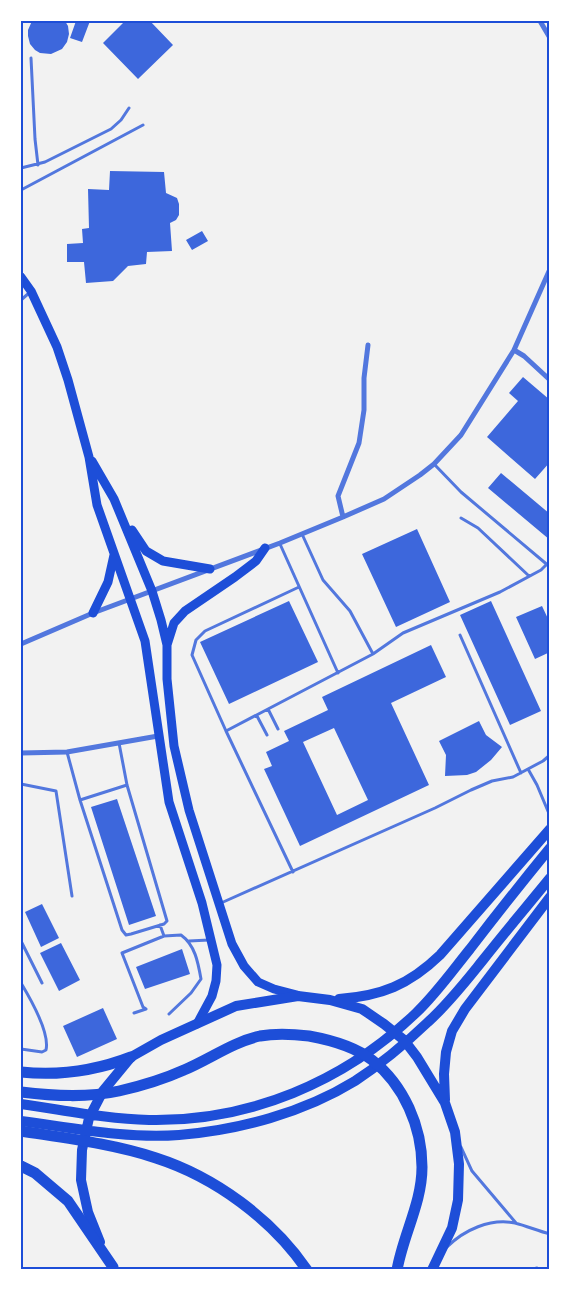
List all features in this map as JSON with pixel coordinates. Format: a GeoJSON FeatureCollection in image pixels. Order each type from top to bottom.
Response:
{"type":"FeatureCollection","features":[{"type":"Feature","properties":{"kind":"highway"},"geometry":{"type":"LineString","coordinates":[[21,1092],[73,1096],[119,1091],[149,1083],[184,1070],[235,1044],[260,1036],[285,1034],[305,1036],[327,1039],[346,1046],[372,1060],[401,1093],[409,1108],[421,1147],[422,1168],[416,1203],[397,1270]]}},
{"type":"Feature","properties":{"kind":"highway"},"geometry":{"type":"LineString","coordinates":[[21,1072],[38,1074],[91,1070],[131,1057]]}},
{"type":"Feature","properties":{"kind":"highway"},"geometry":{"type":"LineString","coordinates":[[21,1131],[117,1148],[156,1158],[191,1172],[222,1190],[256,1214],[283,1240],[307,1270]]}},
{"type":"Feature","properties":{"kind":"highway"},"geometry":{"type":"LineString","coordinates":[[21,1166],[35,1173],[68,1201],[114,1268]]}},
{"type":"Feature","properties":{"kind":"main road"},"geometry":{"type":"LineString","coordinates":[[21,277],[31,290],[60,355],[89,457],[97,505],[148,651],[158,736],[169,802],[202,903],[212,940],[216,965],[216,981],[212,996],[197,1024]]}},
{"type":"Feature","properties":{"kind":"main road"},"geometry":{"type":"LineString","coordinates":[[89,457],[146,551],[163,562],[210,569]]}},
{"type":"Feature","properties":{"kind":"main road"},"geometry":{"type":"LineString","coordinates":[[114,499],[152,591],[167,645],[167,679],[174,746],[189,810],[232,944],[258,982],[298,996],[330,1000],[362,1009],[404,1040],[426,1070],[445,1103],[455,1132],[459,1164],[458,1200],[452,1228],[442,1253],[432,1270]]}},
{"type":"Feature","properties":{"kind":"main road"},"geometry":{"type":"LineString","coordinates":[[167,645],[174,624],[185,611],[256,561],[265,548]]}},
{"type":"Feature","properties":{"kind":"main road"},"geometry":{"type":"LineString","coordinates":[[93,613],[108,582],[114,552]]}},
{"type":"Feature","properties":{"kind":"main road"},"geometry":{"type":"LineString","coordinates":[[330,1000],[360,998],[382,992],[423,971],[440,955],[550,829]]}},
{"type":"Feature","properties":{"kind":"main road"},"geometry":{"type":"LineString","coordinates":[[21,1104],[118,1118],[150,1120],[206,1117],[283,1098],[318,1083],[386,1040],[417,1012],[550,848]]}},
{"type":"Feature","properties":{"kind":"main road"},"geometry":{"type":"LineString","coordinates":[[21,1121],[115,1133],[179,1135],[235,1126],[286,1113],[318,1100],[355,1081],[393,1053],[429,1021],[454,996],[550,878]]}},
{"type":"Feature","properties":{"kind":"main road"},"geometry":{"type":"LineString","coordinates":[[445,1103],[444,1067],[452,1032],[465,1009],[550,897]]}},
{"type":"Feature","properties":{"kind":"main road"},"geometry":{"type":"LineString","coordinates":[[114,1268],[98,1239],[88,1212],[82,1180],[82,1150],[89,1118],[103,1091],[131,1057],[161,1040],[236,1006],[298,996]]}},
{"type":"Feature","properties":{"kind":"street"},"geometry":{"type":"LineString","coordinates":[[540,21],[550,38]]}},
{"type":"Feature","properties":{"kind":"street"},"geometry":{"type":"LineString","coordinates":[[21,644],[131,598],[280,543],[343,517],[384,499],[420,475],[434,464],[461,435],[514,350],[550,269]]}},
{"type":"Feature","properties":{"kind":"street"},"geometry":{"type":"LineString","coordinates":[[343,517],[338,496],[359,443],[364,410],[364,378],[368,344]]}},
{"type":"Feature","properties":{"kind":"street"},"geometry":{"type":"LineString","coordinates":[[514,350],[524,356],[550,380]]}},
{"type":"Feature","properties":{"kind":"street"},"geometry":{"type":"LineString","coordinates":[[21,753],[67,752],[158,736]]}},
{"type":"Feature","properties":{"kind":"lane"},"geometry":{"type":"LineString","coordinates":[[31,58],[38,165]]}},
{"type":"Feature","properties":{"kind":"lane"},"geometry":{"type":"LineString","coordinates":[[21,168],[38,165],[110,129],[121,120],[129,108]]}},
{"type":"Feature","properties":{"kind":"lane"},"geometry":{"type":"LineString","coordinates":[[21,190],[143,125]]}},
{"type":"Feature","properties":{"kind":"lane"},"geometry":{"type":"LineString","coordinates":[[21,300],[31,290]]}},
{"type":"Feature","properties":{"kind":"lane"},"geometry":{"type":"LineString","coordinates":[[226,731],[258,716],[373,654],[403,633],[500,592],[548,566],[461,492],[434,464]]}},
{"type":"Feature","properties":{"kind":"lane"},"geometry":{"type":"LineString","coordinates":[[461,518],[478,528],[529,576]]}},
{"type":"Feature","properties":{"kind":"lane"},"geometry":{"type":"LineString","coordinates":[[302,534],[323,580],[350,611],[373,654]]}},
{"type":"Feature","properties":{"kind":"lane"},"geometry":{"type":"LineString","coordinates":[[280,543],[338,673]]}},
{"type":"Feature","properties":{"kind":"lane"},"geometry":{"type":"LineString","coordinates":[[292,872],[192,655],[196,640],[205,631],[299,587]]}},
{"type":"Feature","properties":{"kind":"lane"},"geometry":{"type":"LineString","coordinates":[[460,635],[522,773]]}},
{"type":"Feature","properties":{"kind":"lane"},"geometry":{"type":"LineString","coordinates":[[268,709],[278,729]]}},
{"type":"Feature","properties":{"kind":"lane"},"geometry":{"type":"LineString","coordinates":[[258,716],[267,735]]}},
{"type":"Feature","properties":{"kind":"lane"},"geometry":{"type":"LineString","coordinates":[[67,752],[80,800],[122,930],[126,934],[131,934],[160,925],[167,921],[167,915],[126,785],[119,742]]}},
{"type":"Feature","properties":{"kind":"lane"},"geometry":{"type":"LineString","coordinates":[[218,904],[435,808],[470,790],[492,781],[513,777],[522,773],[550,755]]}},
{"type":"Feature","properties":{"kind":"lane"},"geometry":{"type":"LineString","coordinates":[[528,769],[550,816]]}},
{"type":"Feature","properties":{"kind":"lane"},"geometry":{"type":"LineString","coordinates":[[21,784],[56,791],[72,896]]}},
{"type":"Feature","properties":{"kind":"lane"},"geometry":{"type":"LineString","coordinates":[[80,800],[126,785]]}},
{"type":"Feature","properties":{"kind":"lane"},"geometry":{"type":"LineString","coordinates":[[160,925],[164,936]]}},
{"type":"Feature","properties":{"kind":"lane"},"geometry":{"type":"LineString","coordinates":[[134,1013],[146,1009],[143,1007],[122,953],[164,936],[181,935],[189,941],[197,959],[201,979],[191,993],[169,1014]]}},
{"type":"Feature","properties":{"kind":"lane"},"geometry":{"type":"LineString","coordinates":[[189,941],[212,940]]}},
{"type":"Feature","properties":{"kind":"lane"},"geometry":{"type":"LineString","coordinates":[[21,941],[42,983]]}},
{"type":"Feature","properties":{"kind":"lane"},"geometry":{"type":"LineString","coordinates":[[21,983],[36,1009],[48,1043],[46,1050],[42,1052],[21,1048]]}},
{"type":"Feature","properties":{"kind":"lane"},"geometry":{"type":"LineString","coordinates":[[455,1132],[472,1170],[516,1223]]}},
{"type":"Feature","properties":{"kind":"lane"},"geometry":{"type":"LineString","coordinates":[[442,1253],[457,1237],[475,1227],[501,1222],[516,1223],[550,1234]]}},
{"type":"Feature","properties":{"kind":"lane"},"geometry":{"type":"LineString","coordinates":[[529,1270],[538,1268],[540,1270]]}},
{"type":"Feature","properties":{"kind":"building"},"geometry":{"type":"Polygon","coordinates":[[[32,21],[65,21],[69,34],[67,42],[62,49],[51,54],[40,53],[35,50],[30,44],[28,36],[28,30],[32,21]]]}},
{"type":"Feature","properties":{"kind":"building"},"geometry":{"type":"Polygon","coordinates":[[[76,21],[90,21],[82,42],[70,38],[76,21]]]}},
{"type":"Feature","properties":{"kind":"building"},"geometry":{"type":"Polygon","coordinates":[[[125,21],[150,21],[173,45],[138,79],[103,43],[125,21]]]}},
{"type":"Feature","properties":{"kind":"building"},"geometry":{"type":"Polygon","coordinates":[[[110,171],[164,172],[166,193],[177,198],[179,204],[179,215],[176,220],[170,223],[172,251],[147,252],[146,264],[128,266],[113,281],[86,283],[84,262],[67,262],[67,244],[83,243],[82,229],[89,228],[88,189],[109,190],[110,171]]]}},
{"type":"Feature","properties":{"kind":"building"},"geometry":{"type":"Polygon","coordinates":[[[202,231],[208,241],[192,250],[186,240],[202,231]]]}},
{"type":"Feature","properties":{"kind":"building"},"geometry":{"type":"Polygon","coordinates":[[[523,377],[550,400],[550,462],[535,479],[487,437],[518,401],[509,393],[523,377]]]}},
{"type":"Feature","properties":{"kind":"building"},"geometry":{"type":"Polygon","coordinates":[[[501,473],[550,514],[550,540],[488,488],[501,473]]]}},
{"type":"Feature","properties":{"kind":"building"},"geometry":{"type":"Polygon","coordinates":[[[417,529],[450,602],[396,627],[362,554],[417,529]]]}},
{"type":"Feature","properties":{"kind":"building"},"geometry":{"type":"Polygon","coordinates":[[[289,601],[318,662],[229,704],[200,642],[289,601]]]}},
{"type":"Feature","properties":{"kind":"building"},"geometry":{"type":"Polygon","coordinates":[[[491,601],[541,711],[510,725],[460,615],[491,601]]]}},
{"type":"Feature","properties":{"kind":"building"},"geometry":{"type":"Polygon","coordinates":[[[542,606],[550,623],[550,652],[535,659],[516,617],[542,606]]]}},
{"type":"Feature","properties":{"kind":"building"},"geometry":{"type":"Polygon","coordinates":[[[431,645],[446,677],[391,703],[429,785],[300,846],[264,769],[272,766],[266,752],[289,741],[284,731],[328,710],[322,697],[431,645]],[[334,728],[303,742],[337,815],[368,800],[334,728]]]}},
{"type":"Feature","properties":{"kind":"building"},"geometry":{"type":"Polygon","coordinates":[[[479,721],[486,735],[502,747],[491,760],[476,772],[467,775],[445,776],[446,755],[439,741],[479,721]]]}},
{"type":"Feature","properties":{"kind":"building"},"geometry":{"type":"Polygon","coordinates":[[[117,799],[156,916],[129,925],[91,807],[117,799]]]}},
{"type":"Feature","properties":{"kind":"building"},"geometry":{"type":"Polygon","coordinates":[[[42,904],[59,938],[41,947],[25,912],[42,904]]]}},
{"type":"Feature","properties":{"kind":"building"},"geometry":{"type":"Polygon","coordinates":[[[61,943],[80,980],[59,991],[40,953],[61,943]]]}},
{"type":"Feature","properties":{"kind":"building"},"geometry":{"type":"Polygon","coordinates":[[[182,949],[190,974],[145,989],[136,967],[182,949]]]}},
{"type":"Feature","properties":{"kind":"building"},"geometry":{"type":"Polygon","coordinates":[[[103,1008],[117,1039],[77,1057],[63,1026],[103,1008]]]}}]}
